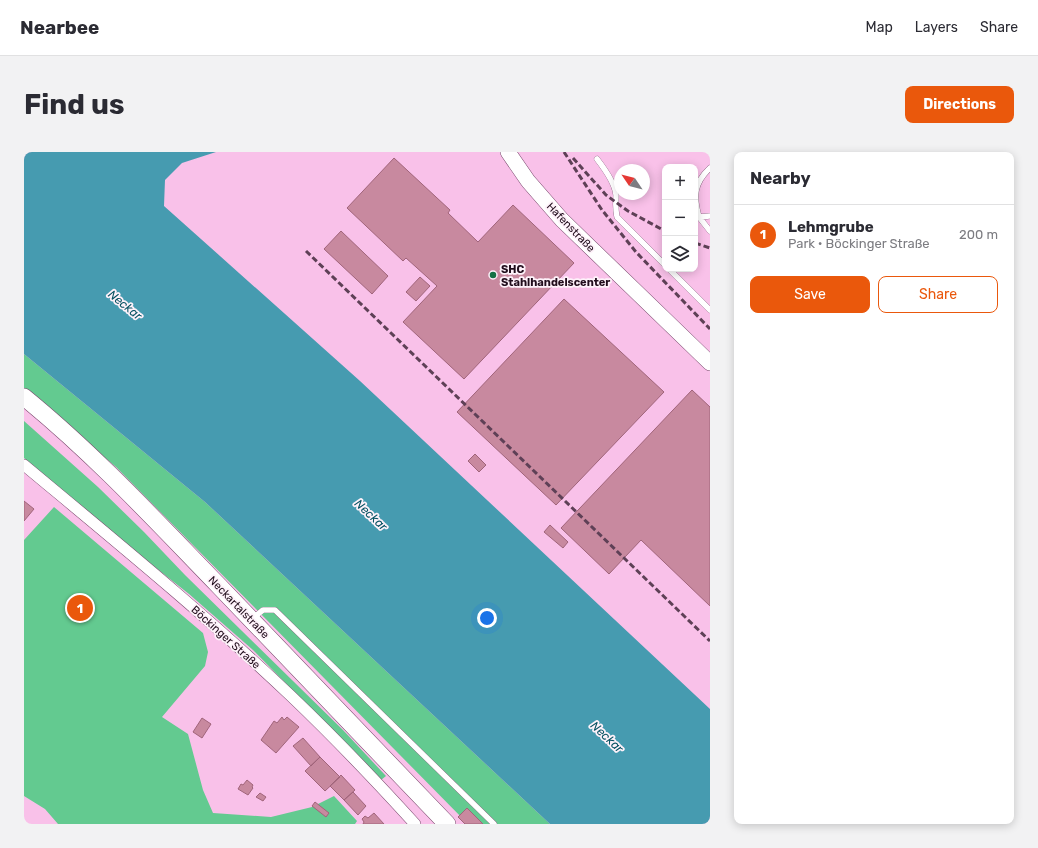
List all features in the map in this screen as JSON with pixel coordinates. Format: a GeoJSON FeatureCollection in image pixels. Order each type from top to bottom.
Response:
{"type":"FeatureCollection","features":[{"type":"Feature","properties":{"kind":"main road","name":"Hafenstraße"},"geometry":{"type":"LineString","coordinates":[[508,152],[528,181],[562,220],[710,363]]}},
{"type":"Feature","properties":{"kind":"main road","name":"Neckartalstraße"},"geometry":{"type":"LineString","coordinates":[[24,397],[65,431],[156,522],[371,743],[447,824]]}},
{"type":"Feature","properties":{"kind":"street","name":"Böckinger Straße"},"geometry":{"type":"LineString","coordinates":[[24,465],[211,623],[291,696],[320,724],[415,824]]}},
{"type":"Feature","properties":{"kind":"lane"},"geometry":{"type":"LineString","coordinates":[[597,159],[607,172],[616,194],[614,207],[617,217],[662,262]]}},
{"type":"Feature","properties":{"kind":"lane"},"geometry":{"type":"LineString","coordinates":[[710,168],[704,173],[697,186],[695,204],[699,217],[710,231]]}},
{"type":"Feature","properties":{"kind":"lane"},"geometry":{"type":"LineString","coordinates":[[699,217],[710,216]]}},
{"type":"Feature","properties":{"kind":"lane"},"geometry":{"type":"LineString","coordinates":[[672,272],[710,310]]}},
{"type":"Feature","properties":{"kind":"lane"},"geometry":{"type":"LineString","coordinates":[[251,620],[263,610],[275,610],[494,824]]}},
{"type":"Feature","properties":{"kind":"green space"},"geometry":{"type":"Polygon","coordinates":[[[24,354],[205,502],[550,824],[468,824],[116,467],[24,390],[24,354]]]}},
{"type":"Feature","properties":{"kind":"green space"},"geometry":{"type":"Polygon","coordinates":[[[24,421],[98,487],[144,532],[185,575],[343,730],[386,776],[381,780],[253,650],[189,594],[118,538],[24,458],[24,421]]]}},
{"type":"Feature","properties":{"kind":"green space"},"geometry":{"type":"Polygon","coordinates":[[[54,507],[203,633],[208,652],[205,666],[162,717],[188,734],[203,790],[213,813],[271,817],[312,807],[334,796],[357,821],[355,824],[58,824],[45,809],[24,796],[24,540],[54,507]]]}},
{"type":"Feature","properties":{"kind":"water","name":"Neckar"},"geometry":{"type":"Polygon","coordinates":[[[24,152],[216,152],[182,163],[165,180],[164,206],[360,381],[710,709],[710,824],[550,824],[205,502],[24,354],[24,152]]]}},
{"type":"Feature","properties":{"kind":"building","name":"SHC Stahlhandelscenter"},"geometry":{"type":"Polygon","coordinates":[[[394,158],[450,210],[448,213],[478,242],[513,205],[574,263],[464,379],[403,322],[437,286],[406,258],[403,261],[347,208],[394,158]]]}},
{"type":"Feature","properties":{"kind":"building"},"geometry":{"type":"Polygon","coordinates":[[[341,231],[388,276],[372,294],[324,249],[341,231]]]}},
{"type":"Feature","properties":{"kind":"building"},"geometry":{"type":"Polygon","coordinates":[[[420,277],[430,286],[416,301],[406,292],[420,277]]]}},
{"type":"Feature","properties":{"kind":"building"},"geometry":{"type":"Polygon","coordinates":[[[564,299],[664,392],[556,505],[457,412],[564,299]]]}},
{"type":"Feature","properties":{"kind":"building"},"geometry":{"type":"Polygon","coordinates":[[[692,390],[710,407],[710,606],[641,540],[609,574],[561,528],[692,390]]]}},
{"type":"Feature","properties":{"kind":"building"},"geometry":{"type":"Polygon","coordinates":[[[475,454],[486,465],[479,472],[468,461],[475,454]]]}},
{"type":"Feature","properties":{"kind":"building"},"geometry":{"type":"Polygon","coordinates":[[[24,501],[34,509],[24,521],[24,501]]]}},
{"type":"Feature","properties":{"kind":"building"},"geometry":{"type":"Polygon","coordinates":[[[550,525],[568,542],[563,548],[544,532],[550,525]]]}},
{"type":"Feature","properties":{"kind":"building"},"geometry":{"type":"Polygon","coordinates":[[[282,717],[284,720],[287,717],[299,727],[276,753],[261,740],[274,721],[277,723],[282,717]]]}},
{"type":"Feature","properties":{"kind":"building"},"geometry":{"type":"Polygon","coordinates":[[[202,718],[211,724],[202,738],[193,732],[202,718]]]}},
{"type":"Feature","properties":{"kind":"building"},"geometry":{"type":"Polygon","coordinates":[[[303,738],[320,757],[311,766],[293,746],[303,738]]]}},
{"type":"Feature","properties":{"kind":"building"},"geometry":{"type":"Polygon","coordinates":[[[320,757],[340,777],[325,791],[305,771],[320,757]]]}},
{"type":"Feature","properties":{"kind":"building"},"geometry":{"type":"Polygon","coordinates":[[[341,775],[355,790],[344,800],[330,786],[341,775]]]}},
{"type":"Feature","properties":{"kind":"building"},"geometry":{"type":"Polygon","coordinates":[[[247,780],[253,785],[253,788],[248,795],[238,789],[241,784],[243,785],[247,780]]]}},
{"type":"Feature","properties":{"kind":"building"},"geometry":{"type":"Polygon","coordinates":[[[353,792],[366,806],[358,815],[344,800],[353,792]]]}},
{"type":"Feature","properties":{"kind":"building"},"geometry":{"type":"Polygon","coordinates":[[[260,793],[266,797],[263,801],[256,797],[260,793]]]}},
{"type":"Feature","properties":{"kind":"building"},"geometry":{"type":"Polygon","coordinates":[[[315,802],[329,813],[326,817],[312,806],[315,802]]]}},
{"type":"Feature","properties":{"kind":"building"},"geometry":{"type":"Polygon","coordinates":[[[467,808],[483,824],[465,824],[458,817],[467,808]]]}},
{"type":"Feature","properties":{"kind":"building"},"geometry":{"type":"Polygon","coordinates":[[[374,813],[384,824],[363,824],[364,822],[362,819],[365,816],[368,818],[374,813]]]}},
{"type":"Feature","properties":{"kind":"railway"},"geometry":{"type":"LineString","coordinates":[[564,152],[602,210],[636,252],[710,329]]}},
{"type":"Feature","properties":{"kind":"railway"},"geometry":{"type":"LineString","coordinates":[[573,158],[606,195],[628,211],[662,229]]}},
{"type":"Feature","properties":{"kind":"railway"},"geometry":{"type":"LineString","coordinates":[[698,244],[710,248]]}},
{"type":"Feature","properties":{"kind":"railway"},"geometry":{"type":"LineString","coordinates":[[306,251],[710,641]]}},
{"type":"Feature","properties":{"kind":"place","name":"SHC Stahlhandelscenter"},"geometry":{"type":"Point","coordinates":[493,275]}},
{"type":"Feature","properties":{"kind":"place","name":"Lehmgrube"},"geometry":{"type":"Point","coordinates":[80,608]}}]}
